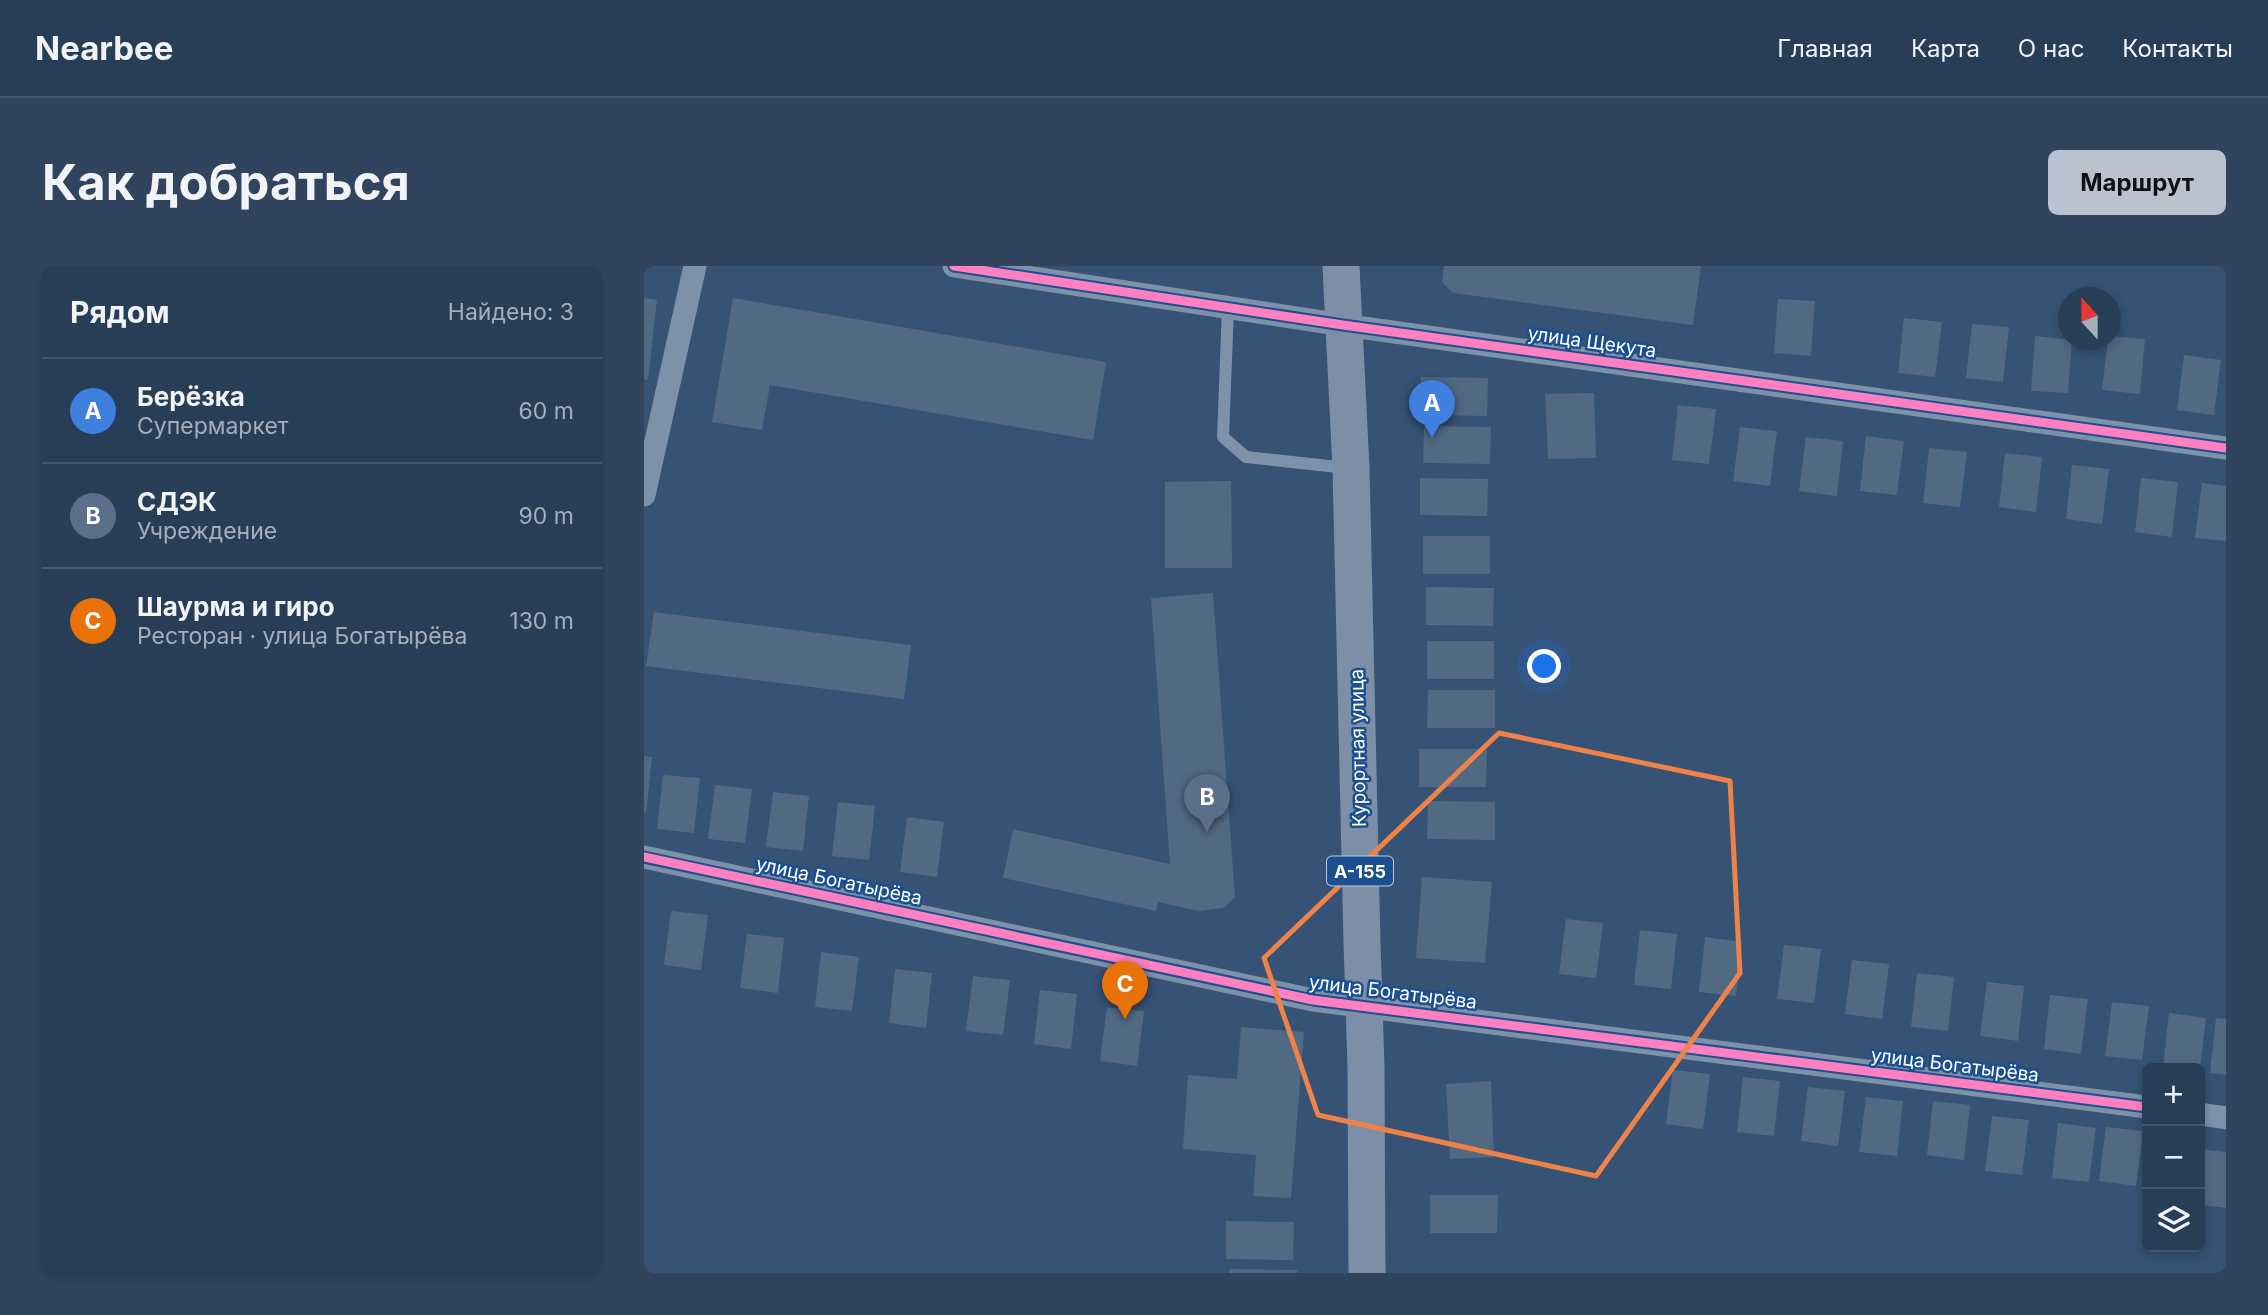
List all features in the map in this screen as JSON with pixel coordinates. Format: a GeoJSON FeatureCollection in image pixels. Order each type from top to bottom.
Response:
{"type":"FeatureCollection","features":[{"type":"Feature","properties":{"kind":"main road","name":"Курортная улица"},"geometry":{"type":"LineString","coordinates":[[1341,266],[1352,468],[1365,1007],[1367,1273]]}},
{"type":"Feature","properties":{"kind":"street"},"geometry":{"type":"LineString","coordinates":[[644,495],[695,266]]}},
{"type":"Feature","properties":{"kind":"street","name":"улица Щекута"},"geometry":{"type":"LineString","coordinates":[[954,266],[1343,326],[2226,448]]}},
{"type":"Feature","properties":{"kind":"street","name":"улица Богатырёва"},"geometry":{"type":"LineString","coordinates":[[644,857],[1292,996],[2142,1106]]}},
{"type":"Feature","properties":{"kind":"street"},"geometry":{"type":"LineString","coordinates":[[2205,1115],[2226,1118]]}},
{"type":"Feature","properties":{"kind":"lane"},"geometry":{"type":"LineString","coordinates":[[1228,307],[1223,437],[1246,457],[1352,468]]}},
{"type":"Feature","properties":{"kind":"highlighted area"},"geometry":{"type":"Polygon","coordinates":[[[1499,733],[1730,781],[1740,973],[1596,1176],[1318,1115],[1264,958],[1499,733]]]}},
{"type":"Feature","properties":{"kind":"building"},"geometry":{"type":"Polygon","coordinates":[[[1444,266],[1701,266],[1693,325],[1453,293],[1442,282],[1444,266]]]}},
{"type":"Feature","properties":{"kind":"building"},"geometry":{"type":"Polygon","coordinates":[[[644,298],[657,300],[648,380],[644,379],[644,298]]]}},
{"type":"Feature","properties":{"kind":"building"},"geometry":{"type":"Polygon","coordinates":[[[733,298],[1106,362],[1093,440],[770,385],[762,430],[712,422],[733,298]]]}},
{"type":"Feature","properties":{"kind":"building"},"geometry":{"type":"Polygon","coordinates":[[[1778,299],[1815,301],[1811,356],[1774,353],[1778,299]]]}},
{"type":"Feature","properties":{"kind":"building"},"geometry":{"type":"Polygon","coordinates":[[[1904,318],[1942,322],[1935,377],[1898,373],[1904,318]]]}},
{"type":"Feature","properties":{"kind":"building"},"geometry":{"type":"Polygon","coordinates":[[[1972,324],[2009,327],[2003,382],[1966,378],[1972,324]]]}},
{"type":"Feature","properties":{"kind":"building"},"geometry":{"type":"Polygon","coordinates":[[[2035,336],[2058,338],[2058,350],[2071,350],[2068,393],[2031,391],[2035,336]]]}},
{"type":"Feature","properties":{"kind":"building"},"geometry":{"type":"Polygon","coordinates":[[[2121,337],[2145,339],[2140,394],[2102,390],[2107,350],[2121,350],[2121,337]]]}},
{"type":"Feature","properties":{"kind":"building"},"geometry":{"type":"Polygon","coordinates":[[[2184,355],[2221,360],[2214,415],[2177,410],[2184,355]]]}},
{"type":"Feature","properties":{"kind":"building"},"geometry":{"type":"Polygon","coordinates":[[[1421,377],[1488,378],[1487,416],[1420,415],[1421,377]]]}},
{"type":"Feature","properties":{"kind":"building"},"geometry":{"type":"Polygon","coordinates":[[[1594,393],[1596,458],[1548,459],[1545,394],[1594,393]]]}},
{"type":"Feature","properties":{"kind":"building"},"geometry":{"type":"Polygon","coordinates":[[[1678,405],[1716,409],[1709,464],[1672,460],[1678,405]]]}},
{"type":"Feature","properties":{"kind":"building"},"geometry":{"type":"Polygon","coordinates":[[[1424,426],[1491,427],[1490,464],[1423,463],[1424,426]]]}},
{"type":"Feature","properties":{"kind":"building"},"geometry":{"type":"Polygon","coordinates":[[[1740,427],[1777,431],[1770,486],[1733,481],[1740,427]]]}},
{"type":"Feature","properties":{"kind":"building"},"geometry":{"type":"Polygon","coordinates":[[[1866,436],[1904,441],[1897,495],[1860,491],[1866,436]]]}},
{"type":"Feature","properties":{"kind":"building"},"geometry":{"type":"Polygon","coordinates":[[[1806,437],[1843,441],[1837,496],[1799,491],[1806,437]]]}},
{"type":"Feature","properties":{"kind":"building"},"geometry":{"type":"Polygon","coordinates":[[[1929,448],[1967,452],[1960,507],[1923,503],[1929,448]]]}},
{"type":"Feature","properties":{"kind":"building"},"geometry":{"type":"Polygon","coordinates":[[[2005,453],[2042,457],[2036,512],[1999,507],[2005,453]]]}},
{"type":"Feature","properties":{"kind":"building"},"geometry":{"type":"Polygon","coordinates":[[[2072,465],[2109,469],[2102,524],[2066,519],[2072,465]]]}},
{"type":"Feature","properties":{"kind":"building"},"geometry":{"type":"Polygon","coordinates":[[[1420,478],[1488,479],[1487,516],[1420,515],[1420,478]]]}},
{"type":"Feature","properties":{"kind":"building"},"geometry":{"type":"Polygon","coordinates":[[[2141,478],[2178,482],[2172,537],[2135,532],[2141,478]]]}},
{"type":"Feature","properties":{"kind":"building"},"geometry":{"type":"Polygon","coordinates":[[[1231,481],[1232,568],[1165,568],[1165,482],[1231,481]]]}},
{"type":"Feature","properties":{"kind":"building"},"geometry":{"type":"Polygon","coordinates":[[[2202,483],[2226,486],[2226,541],[2195,538],[2202,483]]]}},
{"type":"Feature","properties":{"kind":"building"},"geometry":{"type":"Polygon","coordinates":[[[1423,536],[1490,536],[1490,574],[1423,574],[1423,536]]]}},
{"type":"Feature","properties":{"kind":"building"},"geometry":{"type":"Polygon","coordinates":[[[1426,587],[1494,588],[1493,626],[1426,625],[1426,587]]]}},
{"type":"Feature","properties":{"kind":"building"},"geometry":{"type":"Polygon","coordinates":[[[1213,593],[1235,897],[1223,908],[1199,911],[1158,902],[1156,911],[1003,878],[1013,829],[1170,864],[1151,598],[1213,593]]]}},
{"type":"Feature","properties":{"kind":"building"},"geometry":{"type":"Polygon","coordinates":[[[654,612],[911,645],[904,699],[646,666],[654,612]]]}},
{"type":"Feature","properties":{"kind":"building"},"geometry":{"type":"Polygon","coordinates":[[[1427,641],[1494,641],[1494,679],[1427,679],[1427,641]]]}},
{"type":"Feature","properties":{"kind":"building"},"geometry":{"type":"Polygon","coordinates":[[[1428,690],[1495,690],[1495,728],[1427,728],[1428,690]]]}},
{"type":"Feature","properties":{"kind":"building"},"geometry":{"type":"Polygon","coordinates":[[[1419,749],[1487,749],[1486,787],[1419,787],[1419,749]]]}},
{"type":"Feature","properties":{"kind":"building"},"geometry":{"type":"Polygon","coordinates":[[[644,756],[652,757],[646,813],[644,813],[644,756]]]}},
{"type":"Feature","properties":{"kind":"building"},"geometry":{"type":"Polygon","coordinates":[[[663,775],[700,778],[694,833],[657,829],[663,775]]]}},
{"type":"Feature","properties":{"kind":"building"},"geometry":{"type":"Polygon","coordinates":[[[715,785],[752,789],[745,843],[708,839],[715,785]]]}},
{"type":"Feature","properties":{"kind":"building"},"geometry":{"type":"Polygon","coordinates":[[[773,792],[809,796],[803,851],[766,847],[773,792]]]}},
{"type":"Feature","properties":{"kind":"building"},"geometry":{"type":"Polygon","coordinates":[[[1428,801],[1495,802],[1495,840],[1427,839],[1428,801]]]}},
{"type":"Feature","properties":{"kind":"building"},"geometry":{"type":"Polygon","coordinates":[[[838,802],[875,806],[869,860],[832,856],[838,802]]]}},
{"type":"Feature","properties":{"kind":"building"},"geometry":{"type":"Polygon","coordinates":[[[907,817],[944,822],[937,877],[900,872],[907,817]]]}},
{"type":"Feature","properties":{"kind":"building"},"geometry":{"type":"Polygon","coordinates":[[[1422,877],[1492,882],[1485,963],[1416,958],[1422,877]]]}},
{"type":"Feature","properties":{"kind":"building"},"geometry":{"type":"Polygon","coordinates":[[[671,911],[708,915],[701,970],[664,965],[671,911]]]}},
{"type":"Feature","properties":{"kind":"building"},"geometry":{"type":"Polygon","coordinates":[[[1566,919],[1603,923],[1596,978],[1559,974],[1566,919]]]}},
{"type":"Feature","properties":{"kind":"building"},"geometry":{"type":"Polygon","coordinates":[[[1640,930],[1677,934],[1671,989],[1634,985],[1640,930]]]}},
{"type":"Feature","properties":{"kind":"building"},"geometry":{"type":"Polygon","coordinates":[[[747,934],[784,938],[778,993],[740,988],[747,934]]]}},
{"type":"Feature","properties":{"kind":"building"},"geometry":{"type":"Polygon","coordinates":[[[1705,937],[1742,942],[1736,996],[1699,992],[1705,937]]]}},
{"type":"Feature","properties":{"kind":"building"},"geometry":{"type":"Polygon","coordinates":[[[1784,945],[1821,949],[1814,1003],[1777,999],[1784,945]]]}},
{"type":"Feature","properties":{"kind":"building"},"geometry":{"type":"Polygon","coordinates":[[[821,952],[859,957],[852,1011],[815,1007],[821,952]]]}},
{"type":"Feature","properties":{"kind":"building"},"geometry":{"type":"Polygon","coordinates":[[[1852,960],[1889,964],[1882,1019],[1845,1014],[1852,960]]]}},
{"type":"Feature","properties":{"kind":"building"},"geometry":{"type":"Polygon","coordinates":[[[895,969],[932,973],[926,1028],[889,1023],[895,969]]]}},
{"type":"Feature","properties":{"kind":"building"},"geometry":{"type":"Polygon","coordinates":[[[1917,973],[1954,977],[1948,1031],[1911,1027],[1917,973]]]}},
{"type":"Feature","properties":{"kind":"building"},"geometry":{"type":"Polygon","coordinates":[[[973,976],[1010,980],[1003,1035],[966,1031],[973,976]]]}},
{"type":"Feature","properties":{"kind":"building"},"geometry":{"type":"Polygon","coordinates":[[[1987,982],[2024,986],[2018,1041],[1980,1036],[1987,982]]]}},
{"type":"Feature","properties":{"kind":"building"},"geometry":{"type":"Polygon","coordinates":[[[1040,990],[1077,994],[1071,1049],[1034,1044],[1040,990]]]}},
{"type":"Feature","properties":{"kind":"building"},"geometry":{"type":"Polygon","coordinates":[[[2050,995],[2088,999],[2081,1054],[2044,1049],[2050,995]]]}},
{"type":"Feature","properties":{"kind":"building"},"geometry":{"type":"Polygon","coordinates":[[[2112,1002],[2149,1006],[2142,1060],[2105,1056],[2112,1002]]]}},
{"type":"Feature","properties":{"kind":"building"},"geometry":{"type":"Polygon","coordinates":[[[1107,1007],[1144,1011],[1137,1066],[1100,1061],[1107,1007]]]}},
{"type":"Feature","properties":{"kind":"building"},"geometry":{"type":"Polygon","coordinates":[[[2169,1013],[2206,1018],[2201,1063],[2164,1063],[2169,1013]]]}},
{"type":"Feature","properties":{"kind":"building"},"geometry":{"type":"Polygon","coordinates":[[[2216,1018],[2226,1019],[2226,1075],[2210,1073],[2216,1018]]]}},
{"type":"Feature","properties":{"kind":"building"},"geometry":{"type":"Polygon","coordinates":[[[1241,1027],[1304,1032],[1291,1198],[1253,1196],[1256,1155],[1183,1149],[1188,1075],[1237,1079],[1241,1027]]]}},
{"type":"Feature","properties":{"kind":"building"},"geometry":{"type":"Polygon","coordinates":[[[1673,1070],[1710,1074],[1703,1129],[1666,1124],[1673,1070]]]}},
{"type":"Feature","properties":{"kind":"building"},"geometry":{"type":"Polygon","coordinates":[[[1743,1077],[1780,1081],[1774,1136],[1737,1132],[1743,1077]]]}},
{"type":"Feature","properties":{"kind":"building"},"geometry":{"type":"Polygon","coordinates":[[[1491,1081],[1494,1157],[1450,1159],[1446,1084],[1491,1081]]]}},
{"type":"Feature","properties":{"kind":"building"},"geometry":{"type":"Polygon","coordinates":[[[1808,1087],[1845,1091],[1838,1146],[1801,1141],[1808,1087]]]}},
{"type":"Feature","properties":{"kind":"building"},"geometry":{"type":"Polygon","coordinates":[[[1866,1097],[1903,1101],[1897,1156],[1859,1152],[1866,1097]]]}},
{"type":"Feature","properties":{"kind":"building"},"geometry":{"type":"Polygon","coordinates":[[[1933,1101],[1970,1105],[1964,1160],[1927,1155],[1933,1101]]]}},
{"type":"Feature","properties":{"kind":"building"},"geometry":{"type":"Polygon","coordinates":[[[1992,1116],[2029,1120],[2022,1175],[1985,1171],[1992,1116]]]}},
{"type":"Feature","properties":{"kind":"building"},"geometry":{"type":"Polygon","coordinates":[[[2058,1123],[2096,1128],[2089,1182],[2052,1178],[2058,1123]]]}},
{"type":"Feature","properties":{"kind":"building"},"geometry":{"type":"Polygon","coordinates":[[[2106,1127],[2142,1131],[2136,1186],[2099,1181],[2106,1127]]]}},
{"type":"Feature","properties":{"kind":"building"},"geometry":{"type":"Polygon","coordinates":[[[2205,1150],[2226,1152],[2226,1208],[2205,1206],[2205,1150]]]}},
{"type":"Feature","properties":{"kind":"building"},"geometry":{"type":"Polygon","coordinates":[[[1430,1195],[1498,1195],[1497,1233],[1430,1233],[1430,1195]]]}},
{"type":"Feature","properties":{"kind":"building"},"geometry":{"type":"Polygon","coordinates":[[[1226,1221],[1294,1222],[1293,1260],[1226,1259],[1226,1221]]]}},
{"type":"Feature","properties":{"kind":"building"},"geometry":{"type":"Polygon","coordinates":[[[1230,1269],[1297,1270],[1297,1273],[1230,1273],[1230,1269]]]}},
{"type":"Feature","properties":{"kind":"cycle path"},"geometry":{"type":"LineString","coordinates":[[954,266],[1343,325],[2226,448]]}},
{"type":"Feature","properties":{"kind":"cycle path"},"geometry":{"type":"LineString","coordinates":[[644,857],[1313,1000],[2142,1106]]}},
{"type":"Feature","properties":{"kind":"place","name":"Берёзка"},"geometry":{"type":"Point","coordinates":[1432,438]}},
{"type":"Feature","properties":{"kind":"place","name":"СДЭК"},"geometry":{"type":"Point","coordinates":[1207,832]}},
{"type":"Feature","properties":{"kind":"place","name":"Шаурма и гиро"},"geometry":{"type":"Point","coordinates":[1125,1019]}}]}
